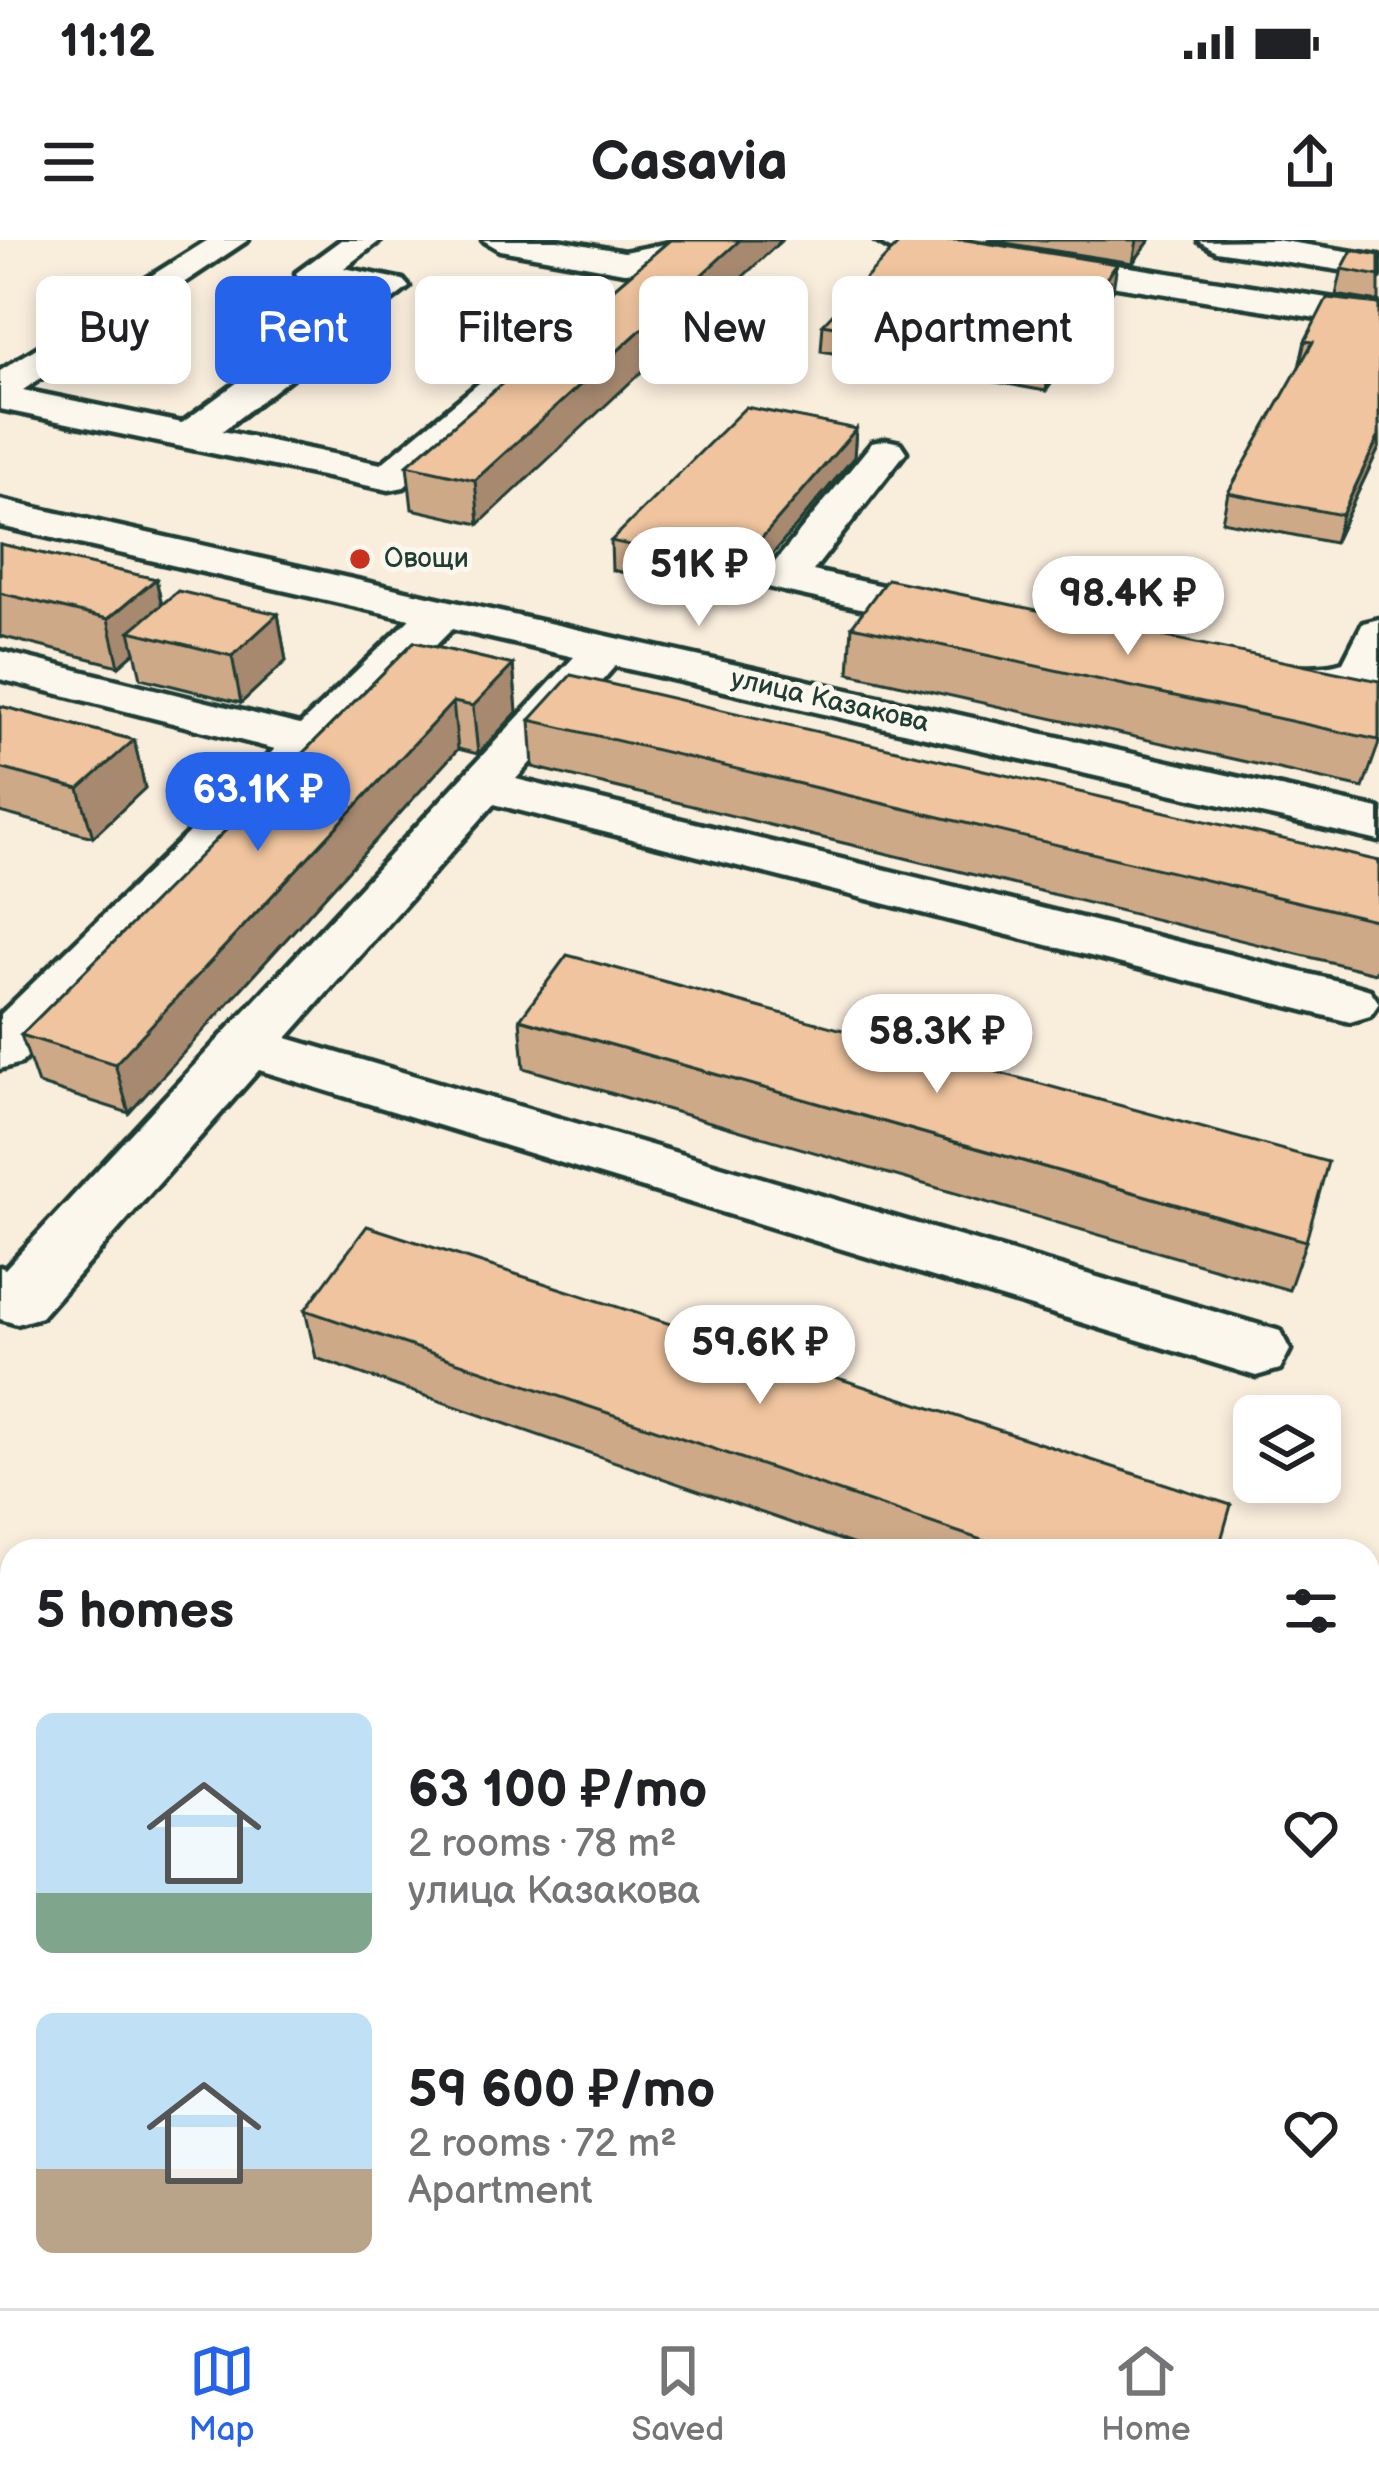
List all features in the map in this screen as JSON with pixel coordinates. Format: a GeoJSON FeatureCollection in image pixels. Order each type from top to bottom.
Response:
{"type":"FeatureCollection","features":[{"type":"Feature","properties":{"kind":"street"},"geometry":{"type":"LineString","coordinates":[[0,392],[231,240]]}},
{"type":"Feature","properties":{"kind":"street"},"geometry":{"type":"LineString","coordinates":[[190,436],[391,287],[314,273],[364,240]]}},
{"type":"Feature","properties":{"kind":"street"},"geometry":{"type":"LineString","coordinates":[[500,240],[624,262],[654,260],[722,240]]}},
{"type":"Feature","properties":{"kind":"street"},"geometry":{"type":"LineString","coordinates":[[892,240],[1379,317]]}},
{"type":"Feature","properties":{"kind":"street"},"geometry":{"type":"LineString","coordinates":[[1186,286],[1216,241],[1379,266]]}},
{"type":"Feature","properties":{"kind":"street"},"geometry":{"type":"LineString","coordinates":[[0,392],[389,478],[501,384]]}},
{"type":"Feature","properties":{"kind":"street"},"geometry":{"type":"LineString","coordinates":[[886,452],[784,578],[995,624]]}},
{"type":"Feature","properties":{"kind":"street","name":"улица Казакова"},"geometry":{"type":"LineString","coordinates":[[0,513],[1379,825]]}},
{"type":"Feature","properties":{"kind":"street"},"geometry":{"type":"LineString","coordinates":[[0,1049],[442,614]]}},
{"type":"Feature","properties":{"kind":"street"},"geometry":{"type":"LineString","coordinates":[[1205,670],[1326,683],[1362,671],[1379,633]]}},
{"type":"Feature","properties":{"kind":"street"},"geometry":{"type":"LineString","coordinates":[[0,1292],[16,1299],[606,650]]}},
{"type":"Feature","properties":{"kind":"street"},"geometry":{"type":"LineString","coordinates":[[0,665],[311,743]]}},
{"type":"Feature","properties":{"kind":"street"},"geometry":{"type":"LineString","coordinates":[[483,786],[1350,1003]]}},
{"type":"Feature","properties":{"kind":"street"},"geometry":{"type":"LineString","coordinates":[[247,1046],[1256,1350]]}},
{"type":"Feature","properties":{"kind":"building"},"geometry":{"type":"Polygon","coordinates":[[[670,240],[740,240],[700,276],[639,276],[639,331],[615,353],[615,287],[670,240]]]}},
{"type":"Feature","properties":{"kind":"building"},"geometry":{"type":"Polygon","coordinates":[[[902,240],[966,240],[1117,264],[1108,276],[868,276],[902,240]]]}},
{"type":"Feature","properties":{"kind":"building"},"geometry":{"type":"Polygon","coordinates":[[[1352,250],[1379,255],[1379,276],[1342,269],[1352,250]]]}},
{"type":"Feature","properties":{"kind":"building"},"geometry":{"type":"Polygon","coordinates":[[[1327,298],[1379,304],[1379,436],[1342,515],[1228,493],[1313,342],[1305,341],[1327,298]]]}},
{"type":"Feature","properties":{"kind":"building"},"geometry":{"type":"Polygon","coordinates":[[[502,384],[581,384],[475,480],[407,465],[502,384]]]}},
{"type":"Feature","properties":{"kind":"building"},"geometry":{"type":"Polygon","coordinates":[[[746,407],[856,429],[735,569],[611,541],[746,407]]]}},
{"type":"Feature","properties":{"kind":"building"},"geometry":{"type":"Polygon","coordinates":[[[0,544],[156,579],[108,619],[0,593],[0,544]]]}},
{"type":"Feature","properties":{"kind":"building"},"geometry":{"type":"Polygon","coordinates":[[[887,579],[1379,681],[1379,737],[852,626],[887,579]]]}},
{"type":"Feature","properties":{"kind":"building"},"geometry":{"type":"Polygon","coordinates":[[[178,591],[278,614],[232,656],[130,631],[178,591]]]}},
{"type":"Feature","properties":{"kind":"building"},"geometry":{"type":"Polygon","coordinates":[[[414,642],[513,665],[473,706],[453,702],[115,1064],[21,1035],[414,642]]]}},
{"type":"Feature","properties":{"kind":"building"},"geometry":{"type":"Polygon","coordinates":[[[571,675],[1379,861],[1379,921],[530,720],[571,675]]]}},
{"type":"Feature","properties":{"kind":"building"},"geometry":{"type":"Polygon","coordinates":[[[0,706],[134,740],[79,789],[0,768],[0,706]]]}},
{"type":"Feature","properties":{"kind":"building"},"geometry":{"type":"Polygon","coordinates":[[[567,955],[1328,1162],[1306,1241],[520,1019],[567,955]]]}},
{"type":"Feature","properties":{"kind":"building"},"geometry":{"type":"Polygon","coordinates":[[[367,1226],[1231,1505],[1221,1539],[979,1539],[305,1310],[367,1226]]]}},
{"type":"Feature","properties":{"kind":"place","name":"Овощи"},"geometry":{"type":"Point","coordinates":[360,559]}}]}
